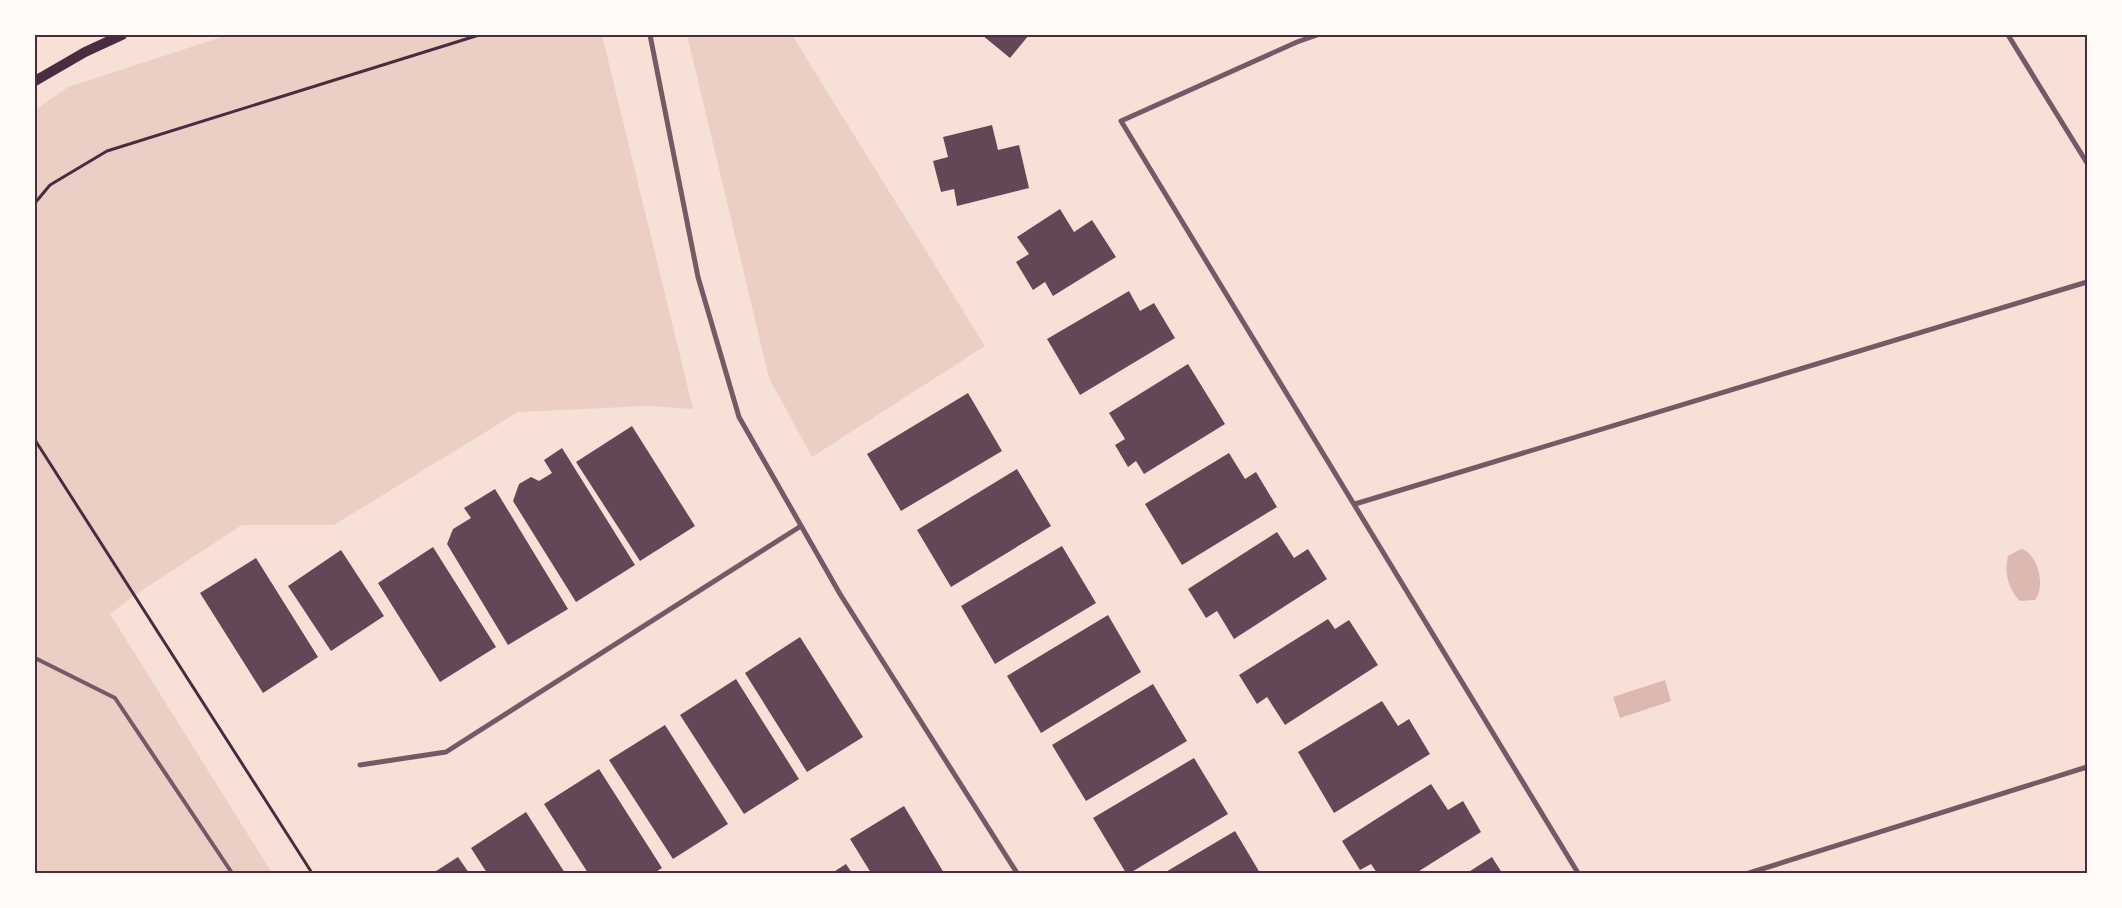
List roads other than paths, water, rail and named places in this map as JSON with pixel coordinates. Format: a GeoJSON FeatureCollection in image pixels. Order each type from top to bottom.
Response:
{"type":"FeatureCollection","features":[{"type":"Feature","properties":{"kind":"main road"},"geometry":{"type":"LineString","coordinates":[[35,81],[85,52],[122,35]]}},
{"type":"Feature","properties":{"kind":"street"},"geometry":{"type":"LineString","coordinates":[[650,35],[698,277],[739,417],[845,602],[1017,873]]}},
{"type":"Feature","properties":{"kind":"street"},"geometry":{"type":"LineString","coordinates":[[1317,35],[1297,42],[1121,121],[1578,873]]}},
{"type":"Feature","properties":{"kind":"street"},"geometry":{"type":"LineString","coordinates":[[2008,35],[2087,163]]}},
{"type":"Feature","properties":{"kind":"street"},"geometry":{"type":"LineString","coordinates":[[1355,504],[2087,282]]}},
{"type":"Feature","properties":{"kind":"street"},"geometry":{"type":"LineString","coordinates":[[360,764],[446,752],[801,526]]}},
{"type":"Feature","properties":{"kind":"street"},"geometry":{"type":"LineString","coordinates":[[1749,873],[2087,767]]}},
{"type":"Feature","properties":{"kind":"lane"},"geometry":{"type":"LineString","coordinates":[[35,658],[115,698],[232,873]]}}]}
